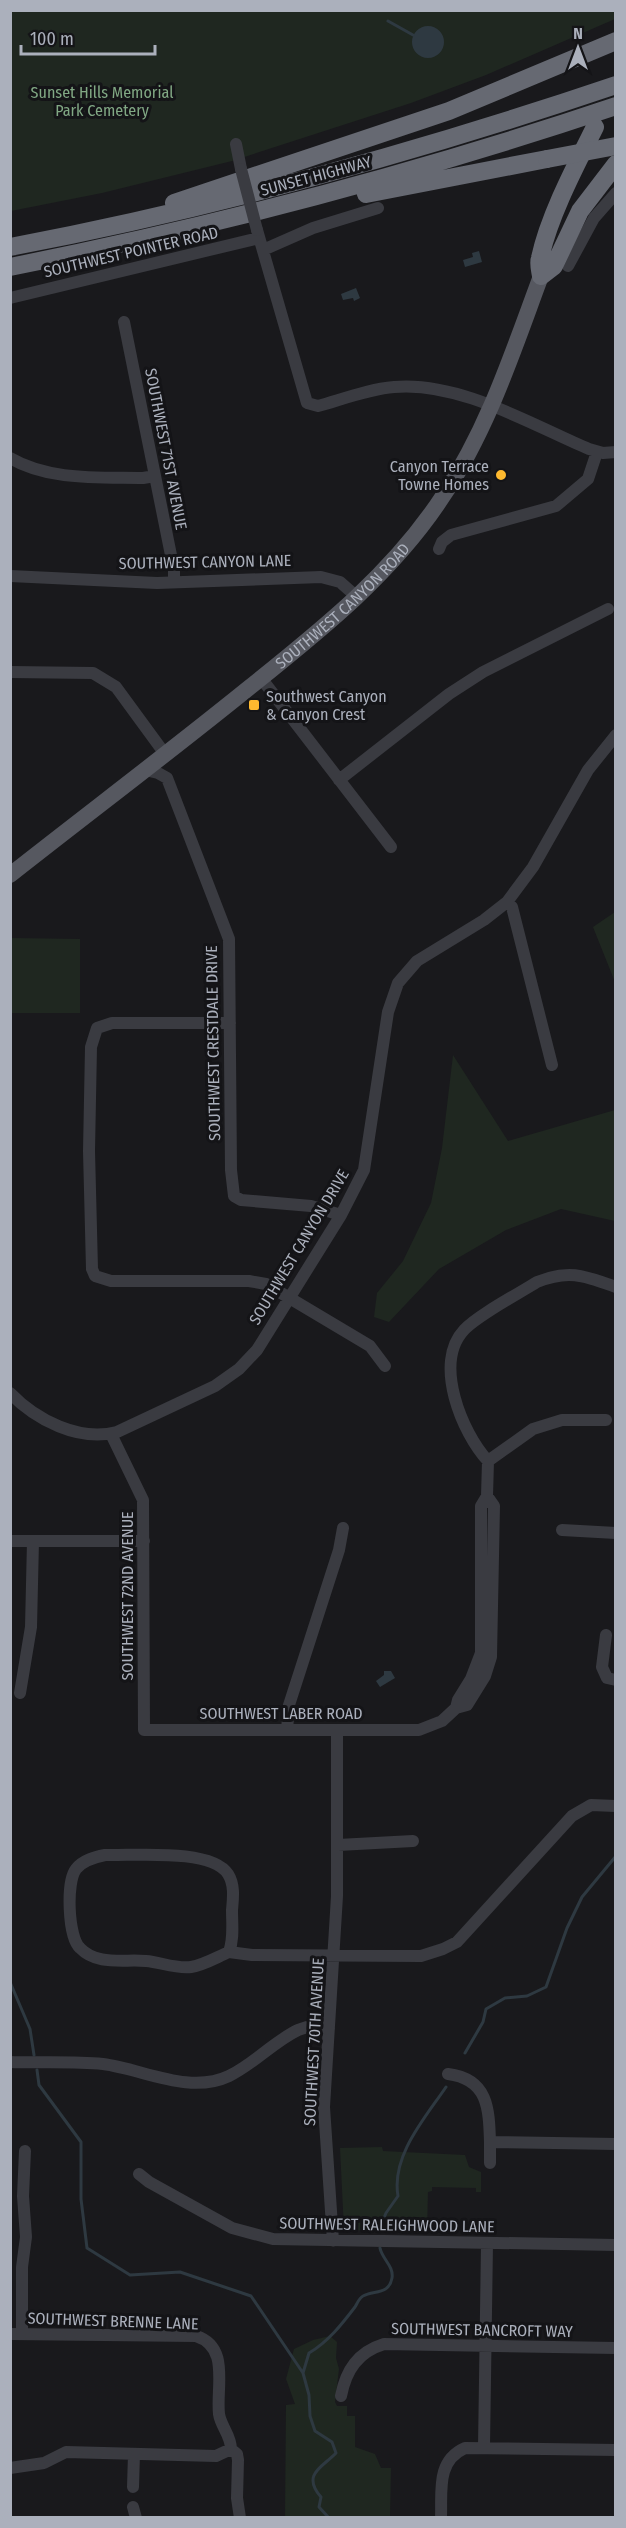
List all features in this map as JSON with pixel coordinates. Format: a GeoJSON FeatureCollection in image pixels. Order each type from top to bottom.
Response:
{"type":"FeatureCollection","features":[{"type":"Feature","properties":{"kind":"highway"},"geometry":{"type":"LineString","coordinates":[[131,222],[186,197],[373,138],[449,111],[615,40]]}},
{"type":"Feature","properties":{"kind":"highway","name":"SUNSET HIGHWAY"},"geometry":{"type":"LineString","coordinates":[[10,247],[131,222],[384,158],[615,85]]}},
{"type":"Feature","properties":{"kind":"highway","name":"SUNSET HIGHWAY"},"geometry":{"type":"LineString","coordinates":[[10,267],[167,234],[331,194],[615,106]]}},
{"type":"Feature","properties":{"kind":"highway"},"geometry":{"type":"LineString","coordinates":[[541,276],[539,260],[553,219],[573,170],[595,127]]}},
{"type":"Feature","properties":{"kind":"highway"},"geometry":{"type":"LineString","coordinates":[[331,194],[371,194],[615,146]]}},
{"type":"Feature","properties":{"kind":"highway"},"geometry":{"type":"LineString","coordinates":[[541,276],[554,266],[580,211],[615,164]]}},
{"type":"Feature","properties":{"kind":"main road","name":"SOUTHWEST CANYON ROAD"},"geometry":{"type":"LineString","coordinates":[[10,875],[317,635],[403,550],[438,504],[465,461],[491,406],[541,276]]}},
{"type":"Feature","properties":{"kind":"street"},"geometry":{"type":"LineString","coordinates":[[236,144],[260,239],[307,403],[318,406],[392,387],[416,386],[450,391],[491,406],[597,452],[615,452]]}},
{"type":"Feature","properties":{"kind":"street"},"geometry":{"type":"LineString","coordinates":[[568,266],[594,218],[615,193]]}},
{"type":"Feature","properties":{"kind":"street","name":"SOUTHWEST POINTER ROAD"},"geometry":{"type":"LineString","coordinates":[[10,298],[313,228],[378,208]]}},
{"type":"Feature","properties":{"kind":"street","name":"SOUTHWEST 71ST AVENUE"},"geometry":{"type":"LineString","coordinates":[[124,322],[174,582]]}},
{"type":"Feature","properties":{"kind":"street"},"geometry":{"type":"LineString","coordinates":[[439,549],[442,542],[451,535],[556,506],[588,479],[597,452]]}},
{"type":"Feature","properties":{"kind":"street"},"geometry":{"type":"LineString","coordinates":[[10,458],[34,468],[65,474],[143,478],[154,476]]}},
{"type":"Feature","properties":{"kind":"street","name":"SOUTHWEST CANYON LANE"},"geometry":{"type":"LineString","coordinates":[[10,576],[174,582],[321,577],[340,582],[357,597]]}},
{"type":"Feature","properties":{"kind":"street"},"geometry":{"type":"LineString","coordinates":[[339,780],[448,694],[489,669],[608,609]]}},
{"type":"Feature","properties":{"kind":"street"},"geometry":{"type":"LineString","coordinates":[[10,672],[86,671],[100,676],[116,687],[165,754]]}},
{"type":"Feature","properties":{"kind":"street"},"geometry":{"type":"LineString","coordinates":[[261,678],[391,847]]}},
{"type":"Feature","properties":{"kind":"street","name":"SOUTHWEST CANYON DRIVE"},"geometry":{"type":"LineString","coordinates":[[10,1393],[40,1417],[63,1428],[76,1432],[111,1434],[213,1387],[239,1369],[256,1350],[341,1215],[364,1170],[388,1012],[398,983],[417,961],[484,920],[507,902],[533,867],[588,770],[615,735]]}},
{"type":"Feature","properties":{"kind":"street","name":"SOUTHWEST CRESTDALE DRIVE"},"geometry":{"type":"LineString","coordinates":[[145,770],[167,778],[226,931],[230,948],[231,1170],[234,1196],[241,1200],[311,1206],[341,1215]]}},
{"type":"Feature","properties":{"kind":"street"},"geometry":{"type":"LineString","coordinates":[[507,902],[512,906],[552,1065]]}},
{"type":"Feature","properties":{"kind":"street"},"geometry":{"type":"LineString","coordinates":[[230,1023],[112,1023],[97,1028],[91,1047],[89,1151],[92,1269],[95,1276],[111,1281],[259,1282],[272,1286],[370,1346],[385,1366]]}},
{"type":"Feature","properties":{"kind":"street"},"geometry":{"type":"LineString","coordinates":[[606,1420],[562,1420],[533,1429],[488,1461],[468,1435],[456,1401],[452,1358],[461,1334],[470,1325],[537,1282],[549,1277],[578,1275],[615,1287]]}},
{"type":"Feature","properties":{"kind":"street","name":"SOUTHWEST 72ND AVENUE"},"geometry":{"type":"LineString","coordinates":[[111,1434],[143,1500],[144,1730]]}},
{"type":"Feature","properties":{"kind":"street","name":"SOUTHWEST LABER ROAD"},"geometry":{"type":"LineString","coordinates":[[144,1730],[419,1730],[442,1721],[456,1708],[467,1705],[485,1676],[491,1657],[494,1506],[487,1496],[488,1461]]}},
{"type":"Feature","properties":{"kind":"street"},"geometry":{"type":"LineString","coordinates":[[286,1730],[289,1705],[339,1550],[343,1528]]}},
{"type":"Feature","properties":{"kind":"street"},"geometry":{"type":"LineString","coordinates":[[562,1530],[615,1533]]}},
{"type":"Feature","properties":{"kind":"street"},"geometry":{"type":"LineString","coordinates":[[10,1541],[144,1541]]}},
{"type":"Feature","properties":{"kind":"street"},"geometry":{"type":"LineString","coordinates":[[20,1694],[31,1627],[33,1541]]}},
{"type":"Feature","properties":{"kind":"street"},"geometry":{"type":"LineString","coordinates":[[606,1635],[602,1666],[607,1678],[615,1680]]}},
{"type":"Feature","properties":{"kind":"street","name":"SOUTHWEST 70TH AVENUE"},"geometry":{"type":"LineString","coordinates":[[333,2241],[324,2107],[335,1955],[338,1845],[337,1730]]}},
{"type":"Feature","properties":{"kind":"street"},"geometry":{"type":"LineString","coordinates":[[229,1952],[232,1884],[229,1875],[214,1861],[195,1857],[105,1855],[90,1859],[76,1869],[71,1882],[71,1929],[78,1947],[90,1956],[108,1961],[145,1960],[186,1968],[195,1967],[229,1952],[252,1955],[421,1956],[443,1949],[457,1941],[572,1816],[591,1805],[615,1806]]}},
{"type":"Feature","properties":{"kind":"street"},"geometry":{"type":"LineString","coordinates":[[338,1845],[413,1841]]}},
{"type":"Feature","properties":{"kind":"street"},"geometry":{"type":"LineString","coordinates":[[10,2062],[105,2065],[130,2068],[172,2080],[208,2082],[229,2076],[298,2030],[307,2027],[329,2028]]}},
{"type":"Feature","properties":{"kind":"street"},"geometry":{"type":"LineString","coordinates":[[447,2074],[463,2076],[481,2090],[489,2113],[490,2163]]}},
{"type":"Feature","properties":{"kind":"street"},"geometry":{"type":"LineString","coordinates":[[490,2142],[615,2144]]}},
{"type":"Feature","properties":{"kind":"street"},"geometry":{"type":"LineString","coordinates":[[16,2334],[26,2237],[23,2196],[25,2151]]}},
{"type":"Feature","properties":{"kind":"street","name":"SOUTHWEST RALEIGHWOOD LANE"},"geometry":{"type":"LineString","coordinates":[[138,2174],[244,2232],[282,2240],[615,2245]]}},
{"type":"Feature","properties":{"kind":"street"},"geometry":{"type":"LineString","coordinates":[[484,2447],[487,2244]]}},
{"type":"Feature","properties":{"kind":"street","name":"SOUTHWEST BRENNE LANE"},"geometry":{"type":"LineString","coordinates":[[16,2334],[196,2336],[203,2338],[214,2347],[218,2356],[220,2415],[231,2438],[231,2449],[237,2454],[237,2498],[240,2517]]}},
{"type":"Feature","properties":{"kind":"street","name":"SOUTHWEST BANCROFT WAY"},"geometry":{"type":"LineString","coordinates":[[341,2396],[346,2375],[366,2350],[393,2344],[615,2348]]}},
{"type":"Feature","properties":{"kind":"street"},"geometry":{"type":"LineString","coordinates":[[441,2517],[445,2464],[457,2452],[465,2448],[615,2450]]}},
{"type":"Feature","properties":{"kind":"street"},"geometry":{"type":"LineString","coordinates":[[10,2468],[44,2463],[66,2452],[216,2456],[231,2449]]}},
{"type":"Feature","properties":{"kind":"street"},"geometry":{"type":"LineString","coordinates":[[133,2487],[134,2454]]}},
{"type":"Feature","properties":{"kind":"green space","name":"Sunset Hills Memorial Park Cemetery"},"geometry":{"type":"Polygon","coordinates":[[[11,11],[615,11],[615,19],[486,75],[411,103],[232,161],[102,193],[11,211],[11,11]]]}},
{"type":"Feature","properties":{"kind":"green space"},"geometry":{"type":"Polygon","coordinates":[[[615,912],[615,982],[593,927],[615,912]]]}},
{"type":"Feature","properties":{"kind":"green space"},"geometry":{"type":"Polygon","coordinates":[[[12,938],[80,939],[80,1013],[12,1013],[12,938]]]}},
{"type":"Feature","properties":{"kind":"green space"},"geometry":{"type":"Polygon","coordinates":[[[453,1055],[508,1141],[615,1110],[615,1221],[561,1209],[506,1230],[439,1269],[389,1322],[374,1317],[377,1293],[403,1261],[431,1203],[442,1148],[453,1055]]]}},
{"type":"Feature","properties":{"kind":"green space"},"geometry":{"type":"Polygon","coordinates":[[[382,2147],[383,2151],[465,2155],[469,2167],[481,2172],[481,2192],[476,2192],[476,2188],[432,2187],[432,2191],[428,2192],[427,2232],[344,2230],[340,2148],[382,2147]]]}},
{"type":"Feature","properties":{"kind":"green space"},"geometry":{"type":"Polygon","coordinates":[[[330,2336],[337,2342],[336,2358],[339,2369],[335,2402],[337,2406],[347,2406],[347,2416],[355,2416],[355,2447],[375,2454],[381,2468],[391,2468],[390,2517],[285,2518],[286,2405],[295,2404],[286,2379],[294,2349],[313,2340],[330,2336]]]}},
{"type":"Feature","properties":{"kind":"shaded area"},"geometry":{"type":"Polygon","coordinates":[[[428,26],[440,30],[444,42],[440,54],[428,58],[416,54],[412,42],[416,30],[428,26]]]}},
{"type":"Feature","properties":{"kind":"shaded area"},"geometry":{"type":"Polygon","coordinates":[[[479,251],[482,262],[465,267],[463,260],[473,257],[472,253],[479,251]]]}},
{"type":"Feature","properties":{"kind":"shaded area"},"geometry":{"type":"Polygon","coordinates":[[[356,288],[360,298],[354,301],[353,298],[343,300],[341,294],[356,288]]]}},
{"type":"Feature","properties":{"kind":"shaded area"},"geometry":{"type":"Polygon","coordinates":[[[384,1671],[391,1671],[395,1678],[380,1687],[376,1681],[384,1675],[384,1671]]]}},
{"type":"Feature","properties":{"kind":"waterway"},"geometry":{"type":"LineString","coordinates":[[388,21],[413,35]]}},
{"type":"Feature","properties":{"kind":"waterway"},"geometry":{"type":"LineString","coordinates":[[465,2053],[483,2022],[486,2009],[505,1998],[527,1996],[546,1987],[567,1928],[582,1897],[616,1856]]}},
{"type":"Feature","properties":{"kind":"waterway"},"geometry":{"type":"LineString","coordinates":[[10,1982],[30,2029],[34,2055]]}},
{"type":"Feature","properties":{"kind":"waterway"},"geometry":{"type":"LineString","coordinates":[[37,2070],[39,2085],[81,2142],[81,2199],[87,2248],[130,2275],[180,2272],[251,2296],[303,2373]]}},
{"type":"Feature","properties":{"kind":"waterway"},"geometry":{"type":"LineString","coordinates":[[380,2228],[386,2213],[398,2196],[397,2181],[405,2152],[446,2087]]}},
{"type":"Feature","properties":{"kind":"waterway"},"geometry":{"type":"LineString","coordinates":[[329,2518],[319,2507],[321,2497],[313,2482],[316,2472],[336,2453],[332,2442],[315,2431],[310,2416],[309,2395],[303,2373],[309,2353],[334,2332],[360,2298],[388,2287],[392,2274],[380,2248]]}},
{"type":"Feature","properties":{"kind":"place","name":"Canyon Terrace Towne Homes"},"geometry":{"type":"Point","coordinates":[501,475]}},
{"type":"Feature","properties":{"kind":"place","name":"Southwest Canyon & Canyon Crest"},"geometry":{"type":"Point","coordinates":[254,705]}}]}
